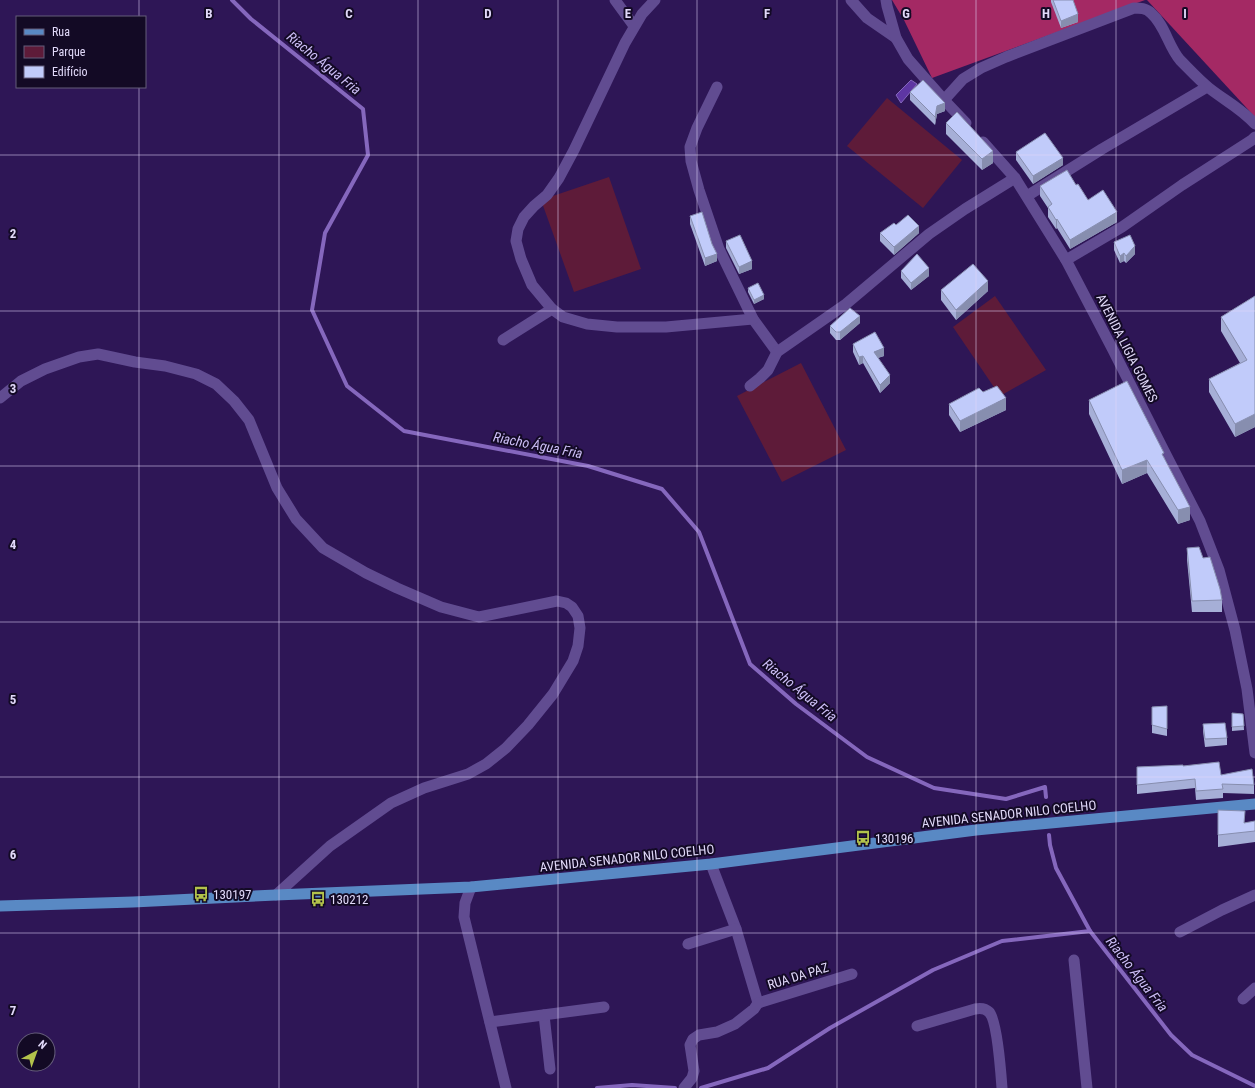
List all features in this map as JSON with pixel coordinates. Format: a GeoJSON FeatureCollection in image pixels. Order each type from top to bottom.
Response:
{"type":"FeatureCollection","features":[{"type":"Feature","properties":{"kind":"main road","name":"AVENIDA SENADOR NILO COELHO"},"geometry":{"type":"LineString","coordinates":[[0,906],[133,902],[472,887],[711,864],[976,830],[1255,804]]}},
{"type":"Feature","properties":{"kind":"street"},"geometry":{"type":"LineString","coordinates":[[615,0],[634,26]]}},
{"type":"Feature","properties":{"kind":"street"},"geometry":{"type":"LineString","coordinates":[[655,0],[642,14],[624,43],[574,150],[559,178],[547,195],[524,217],[518,229],[516,241],[521,259],[532,285],[552,309],[563,317],[586,324],[616,327],[666,327],[753,319]]}},
{"type":"Feature","properties":{"kind":"street"},"geometry":{"type":"LineString","coordinates":[[851,0],[867,18],[896,38]]}},
{"type":"Feature","properties":{"kind":"street","name":"AVENIDA LIGIA GOMES"},"geometry":{"type":"LineString","coordinates":[[886,0],[896,38],[908,59],[1015,178],[1066,260],[1200,521],[1219,570],[1235,630],[1247,689],[1255,753]]}},
{"type":"Feature","properties":{"kind":"street"},"geometry":{"type":"LineString","coordinates":[[944,100],[963,79],[981,68],[1134,8],[1144,8],[1151,12],[1159,23],[1168,41],[1180,59],[1207,87],[1249,117],[1255,124]]}},
{"type":"Feature","properties":{"kind":"street"},"geometry":{"type":"LineString","coordinates":[[717,87],[697,128],[690,147],[691,161],[719,249],[753,319],[777,352]]}},
{"type":"Feature","properties":{"kind":"street"},"geometry":{"type":"LineString","coordinates":[[1027,196],[1102,149],[1207,87]]}},
{"type":"Feature","properties":{"kind":"street"},"geometry":{"type":"LineString","coordinates":[[1066,260],[1122,227],[1255,137]]}},
{"type":"Feature","properties":{"kind":"street"},"geometry":{"type":"LineString","coordinates":[[750,386],[768,370],[777,352],[846,304],[929,234],[965,209],[1015,178]]}},
{"type":"Feature","properties":{"kind":"street"},"geometry":{"type":"LineString","coordinates":[[503,340],[552,309]]}},
{"type":"Feature","properties":{"kind":"street"},"geometry":{"type":"LineString","coordinates":[[0,398],[21,381],[45,369],[80,357],[98,354],[135,362],[165,366],[196,374],[216,384],[234,401],[248,420],[277,488],[288,507],[296,519],[323,548],[366,573],[441,607],[479,616],[557,601],[566,603],[572,607],[578,616],[580,628],[578,646],[574,661],[553,694],[528,725],[506,748],[486,764],[468,774],[424,788],[391,803],[330,846],[276,895]]}},
{"type":"Feature","properties":{"kind":"street","name":"RUA DA PAZ"},"geometry":{"type":"LineString","coordinates":[[711,864],[736,929],[758,1003],[852,974]]}},
{"type":"Feature","properties":{"kind":"street"},"geometry":{"type":"LineString","coordinates":[[472,887],[465,903],[464,917],[505,1085]]}},
{"type":"Feature","properties":{"kind":"street"},"geometry":{"type":"LineString","coordinates":[[1180,932],[1255,895]]}},
{"type":"Feature","properties":{"kind":"street"},"geometry":{"type":"LineString","coordinates":[[688,944],[736,929]]}},
{"type":"Feature","properties":{"kind":"street"},"geometry":{"type":"LineString","coordinates":[[1074,960],[1087,1088]]}},
{"type":"Feature","properties":{"kind":"street"},"geometry":{"type":"LineString","coordinates":[[1243,999],[1255,988]]}},
{"type":"Feature","properties":{"kind":"street"},"geometry":{"type":"LineString","coordinates":[[685,1087],[694,1075],[690,1045],[693,1039],[699,1035],[717,1032],[735,1024],[754,1009],[758,1003]]}},
{"type":"Feature","properties":{"kind":"street"},"geometry":{"type":"LineString","coordinates":[[490,1022],[604,1007]]}},
{"type":"Feature","properties":{"kind":"street"},"geometry":{"type":"LineString","coordinates":[[917,1026],[975,1008],[986,1010],[992,1017],[995,1030],[1002,1088]]}},
{"type":"Feature","properties":{"kind":"street"},"geometry":{"type":"LineString","coordinates":[[544,1015],[550,1070]]}},
{"type":"Feature","properties":{"kind":"green space"},"geometry":{"type":"Polygon","coordinates":[[[887,98],[962,160],[923,208],[847,146],[887,98]]]}},
{"type":"Feature","properties":{"kind":"green space"},"geometry":{"type":"Polygon","coordinates":[[[609,177],[641,269],[574,292],[541,200],[609,177]]]}},
{"type":"Feature","properties":{"kind":"green space"},"geometry":{"type":"Polygon","coordinates":[[[995,296],[1046,370],[1000,396],[953,327],[995,296]]]}},
{"type":"Feature","properties":{"kind":"green space"},"geometry":{"type":"Polygon","coordinates":[[[801,363],[846,450],[782,482],[737,396],[801,363]]]}},
{"type":"Feature","properties":{"kind":"shaded area"},"geometry":{"type":"Polygon","coordinates":[[[892,0],[1145,0],[932,78],[904,20],[892,0]]]}},
{"type":"Feature","properties":{"kind":"shaded area"},"geometry":{"type":"Polygon","coordinates":[[[1147,0],[1255,0],[1255,117],[1147,0]]]}},
{"type":"Feature","properties":{"kind":"shaded area"},"geometry":{"type":"Polygon","coordinates":[[[911,80],[917,84],[901,103],[896,95],[911,80]]]}},
{"type":"Feature","properties":{"kind":"building"},"geometry":{"type":"Polygon","coordinates":[[[1053,0],[1073,0],[1078,14],[1061,21],[1053,0]]]}},
{"type":"Feature","properties":{"kind":"building"},"geometry":{"type":"Polygon","coordinates":[[[923,80],[945,103],[937,106],[935,117],[910,92],[923,80]]]}},
{"type":"Feature","properties":{"kind":"building"},"geometry":{"type":"Polygon","coordinates":[[[957,112],[993,151],[982,159],[946,123],[957,112]]]}},
{"type":"Feature","properties":{"kind":"building"},"geometry":{"type":"Polygon","coordinates":[[[1045,133],[1063,158],[1033,176],[1016,152],[1045,133]]]}},
{"type":"Feature","properties":{"kind":"building"},"geometry":{"type":"Polygon","coordinates":[[[1067,170],[1076,185],[1078,184],[1088,200],[1103,190],[1117,212],[1070,240],[1048,207],[1052,204],[1040,186],[1067,170]]]}},
{"type":"Feature","properties":{"kind":"building"},"geometry":{"type":"Polygon","coordinates":[[[702,212],[712,244],[717,254],[705,258],[690,216],[702,212]]]}},
{"type":"Feature","properties":{"kind":"building"},"geometry":{"type":"Polygon","coordinates":[[[908,215],[919,226],[894,247],[880,233],[894,223],[896,225],[908,215]]]}},
{"type":"Feature","properties":{"kind":"building"},"geometry":{"type":"Polygon","coordinates":[[[740,235],[752,261],[739,267],[726,241],[740,235]]]}},
{"type":"Feature","properties":{"kind":"building"},"geometry":{"type":"Polygon","coordinates":[[[1130,235],[1135,246],[1126,256],[1124,253],[1120,256],[1114,242],[1130,235]]]}},
{"type":"Feature","properties":{"kind":"building"},"geometry":{"type":"Polygon","coordinates":[[[917,254],[929,268],[911,283],[901,271],[917,254]]]}},
{"type":"Feature","properties":{"kind":"building"},"geometry":{"type":"Polygon","coordinates":[[[973,264],[988,281],[956,310],[941,290],[973,264]]]}},
{"type":"Feature","properties":{"kind":"building"},"geometry":{"type":"Polygon","coordinates":[[[758,283],[764,295],[754,300],[748,288],[758,283]]]}},
{"type":"Feature","properties":{"kind":"building"},"geometry":{"type":"Polygon","coordinates":[[[1255,296],[1255,414],[1235,424],[1209,379],[1247,360],[1221,317],[1255,296]]]}},
{"type":"Feature","properties":{"kind":"building"},"geometry":{"type":"Polygon","coordinates":[[[850,308],[860,316],[840,332],[836,332],[830,326],[850,308]]]}},
{"type":"Feature","properties":{"kind":"building"},"geometry":{"type":"Polygon","coordinates":[[[875,332],[884,348],[874,352],[890,375],[880,385],[863,356],[859,357],[853,344],[875,332]]]}},
{"type":"Feature","properties":{"kind":"building"},"geometry":{"type":"Polygon","coordinates":[[[1127,381],[1164,453],[1162,454],[1190,507],[1178,510],[1147,460],[1122,470],[1089,400],[1127,381]]]}},
{"type":"Feature","properties":{"kind":"building"},"geometry":{"type":"Polygon","coordinates":[[[997,386],[1006,398],[960,421],[949,404],[979,388],[983,392],[997,386]]]}},
{"type":"Feature","properties":{"kind":"building"},"geometry":{"type":"Polygon","coordinates":[[[1199,547],[1203,558],[1210,557],[1222,600],[1192,601],[1187,548],[1199,547]]]}},
{"type":"Feature","properties":{"kind":"building"},"geometry":{"type":"Polygon","coordinates":[[[1167,706],[1167,729],[1152,725],[1152,707],[1167,706]]]}},
{"type":"Feature","properties":{"kind":"building"},"geometry":{"type":"Polygon","coordinates":[[[1232,713],[1243,714],[1244,726],[1232,727],[1232,713]]]}},
{"type":"Feature","properties":{"kind":"building"},"geometry":{"type":"Polygon","coordinates":[[[1225,723],[1227,738],[1205,739],[1203,724],[1225,723]]]}},
{"type":"Feature","properties":{"kind":"building"},"geometry":{"type":"Polygon","coordinates":[[[1219,762],[1221,775],[1252,769],[1254,785],[1222,784],[1223,789],[1196,791],[1195,779],[1137,785],[1137,767],[1183,766],[1219,762]]]}},
{"type":"Feature","properties":{"kind":"building"},"geometry":{"type":"Polygon","coordinates":[[[1218,810],[1245,811],[1244,823],[1255,821],[1255,831],[1218,835],[1218,810]]]}},
{"type":"Feature","properties":{"kind":"waterway","name":"Riacho Água Fria"},"geometry":{"type":"LineString","coordinates":[[232,0],[251,19],[363,109],[368,155],[325,233],[312,310],[347,386],[404,431],[588,466],[662,489],[699,532],[750,664],[796,704],[867,757],[934,788],[1006,799],[1045,787],[1046,797]]}},
{"type":"Feature","properties":{"kind":"waterway","name":"Riacho Água Fria"},"geometry":{"type":"LineString","coordinates":[[1049,835],[1056,868],[1090,931],[1171,1035],[1192,1055],[1255,1086]]}},
{"type":"Feature","properties":{"kind":"waterway"},"geometry":{"type":"LineString","coordinates":[[701,1088],[768,1068],[830,1028],[933,970],[1002,941],[1090,931]]}},
{"type":"Feature","properties":{"kind":"waterway"},"geometry":{"type":"LineString","coordinates":[[597,1088],[632,1085],[675,1088]]}},
{"type":"Feature","properties":{"kind":"place","name":"130196"},"geometry":{"type":"Point","coordinates":[863,838]}},
{"type":"Feature","properties":{"kind":"place","name":"130197"},"geometry":{"type":"Point","coordinates":[201,894]}},
{"type":"Feature","properties":{"kind":"place","name":"130212"},"geometry":{"type":"Point","coordinates":[318,899]}}]}
